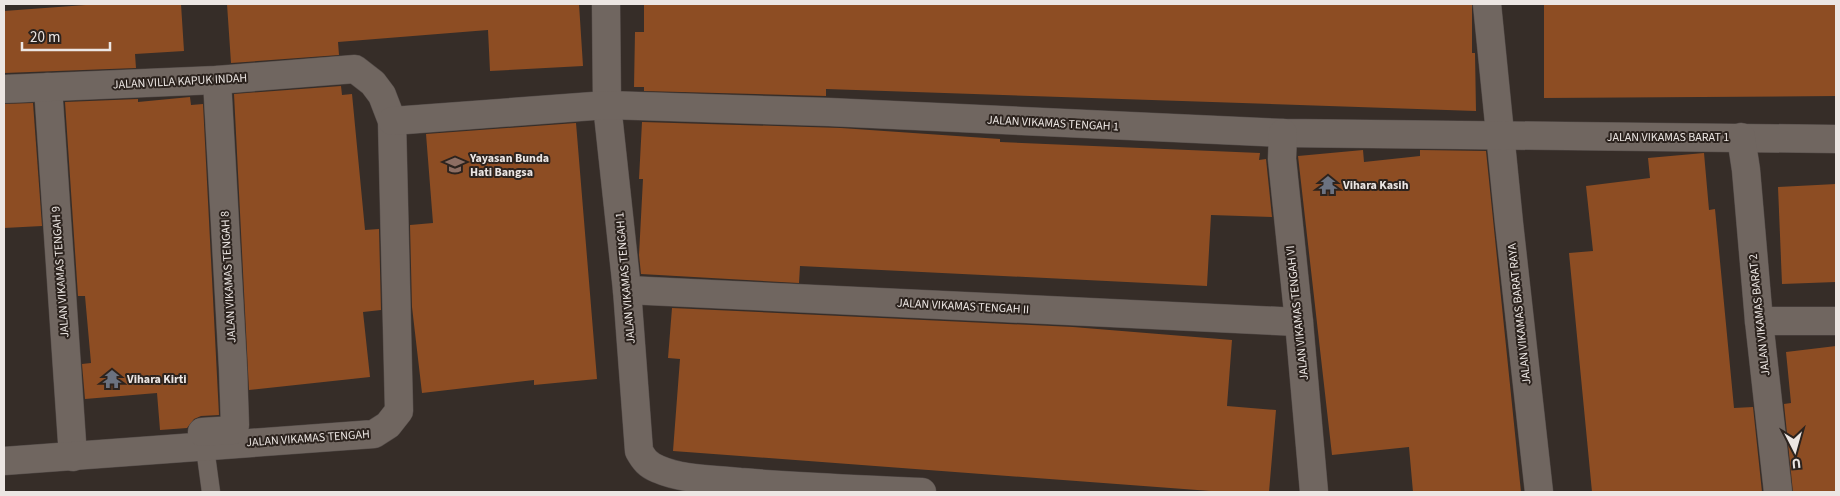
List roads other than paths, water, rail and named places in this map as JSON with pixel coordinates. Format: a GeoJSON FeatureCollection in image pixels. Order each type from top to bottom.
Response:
{"type":"FeatureCollection","features":[{"type":"Feature","properties":{"kind":"street","name":"JALAN VIKAMAS TENGAH 1"},"geometry":{"type":"LineString","coordinates":[[606,4],[607,105],[627,290],[640,451],[647,464],[683,477],[786,489]]}},
{"type":"Feature","properties":{"kind":"street","name":"JALAN VIKAMAS BARAT RAYA"},"geometry":{"type":"LineString","coordinates":[[1487,4],[1539,492]]}},
{"type":"Feature","properties":{"kind":"street","name":"JALAN VILLA KAPUK INDAH"},"geometry":{"type":"LineString","coordinates":[[4,88],[217,80],[355,69]]}},
{"type":"Feature","properties":{"kind":"street","name":"JALAN VIKAMAS TENGAH"},"geometry":{"type":"LineString","coordinates":[[4,461],[73,457],[197,440],[249,442],[374,434],[388,425],[399,411],[392,121],[382,95],[373,83],[355,69]]}},
{"type":"Feature","properties":{"kind":"street","name":"JALAN VIKAMAS TENGAH 8"},"geometry":{"type":"LineString","coordinates":[[197,440],[233,430],[234,425],[234,368],[217,80]]}},
{"type":"Feature","properties":{"kind":"street","name":"JALAN VIKAMAS TENGAH 9"},"geometry":{"type":"LineString","coordinates":[[48,87],[73,457]]}},
{"type":"Feature","properties":{"kind":"street","name":"JALAN VIKAMAS TENGAH 1"},"geometry":{"type":"LineString","coordinates":[[392,121],[607,105],[839,113],[1283,133],[1500,136]]}},
{"type":"Feature","properties":{"kind":"street","name":"JALAN VIKAMAS TENGAH VI"},"geometry":{"type":"LineString","coordinates":[[1283,133],[1282,159],[1314,492]]}},
{"type":"Feature","properties":{"kind":"street","name":"JALAN VIKAMAS BARAT 1"},"geometry":{"type":"LineString","coordinates":[[1500,136],[1836,139]]}},
{"type":"Feature","properties":{"kind":"street","name":"JALAN VIKAMAS BARAT 2"},"geometry":{"type":"LineString","coordinates":[[1741,137],[1746,170],[1758,321],[1778,492]]}},
{"type":"Feature","properties":{"kind":"street","name":"JALAN VIKAMAS TENGAH II"},"geometry":{"type":"LineString","coordinates":[[627,290],[1299,322]]}},
{"type":"Feature","properties":{"kind":"street"},"geometry":{"type":"LineString","coordinates":[[1758,321],[1836,321]]}},
{"type":"Feature","properties":{"kind":"street"},"geometry":{"type":"LineString","coordinates":[[786,489],[922,492]]}},
{"type":"Feature","properties":{"kind":"lane"},"geometry":{"type":"LineString","coordinates":[[197,440],[211,492]]}},
{"type":"Feature","properties":{"kind":"place","name":"Yayasan Bunda Hati Bangsa"},"geometry":{"type":"Point","coordinates":[455,165]}},
{"type":"Feature","properties":{"kind":"place","name":"Vihara Kasih"},"geometry":{"type":"Point","coordinates":[1328,185]}},
{"type":"Feature","properties":{"kind":"place","name":"Vihara Kirti"},"geometry":{"type":"Point","coordinates":[112,379]}}]}
